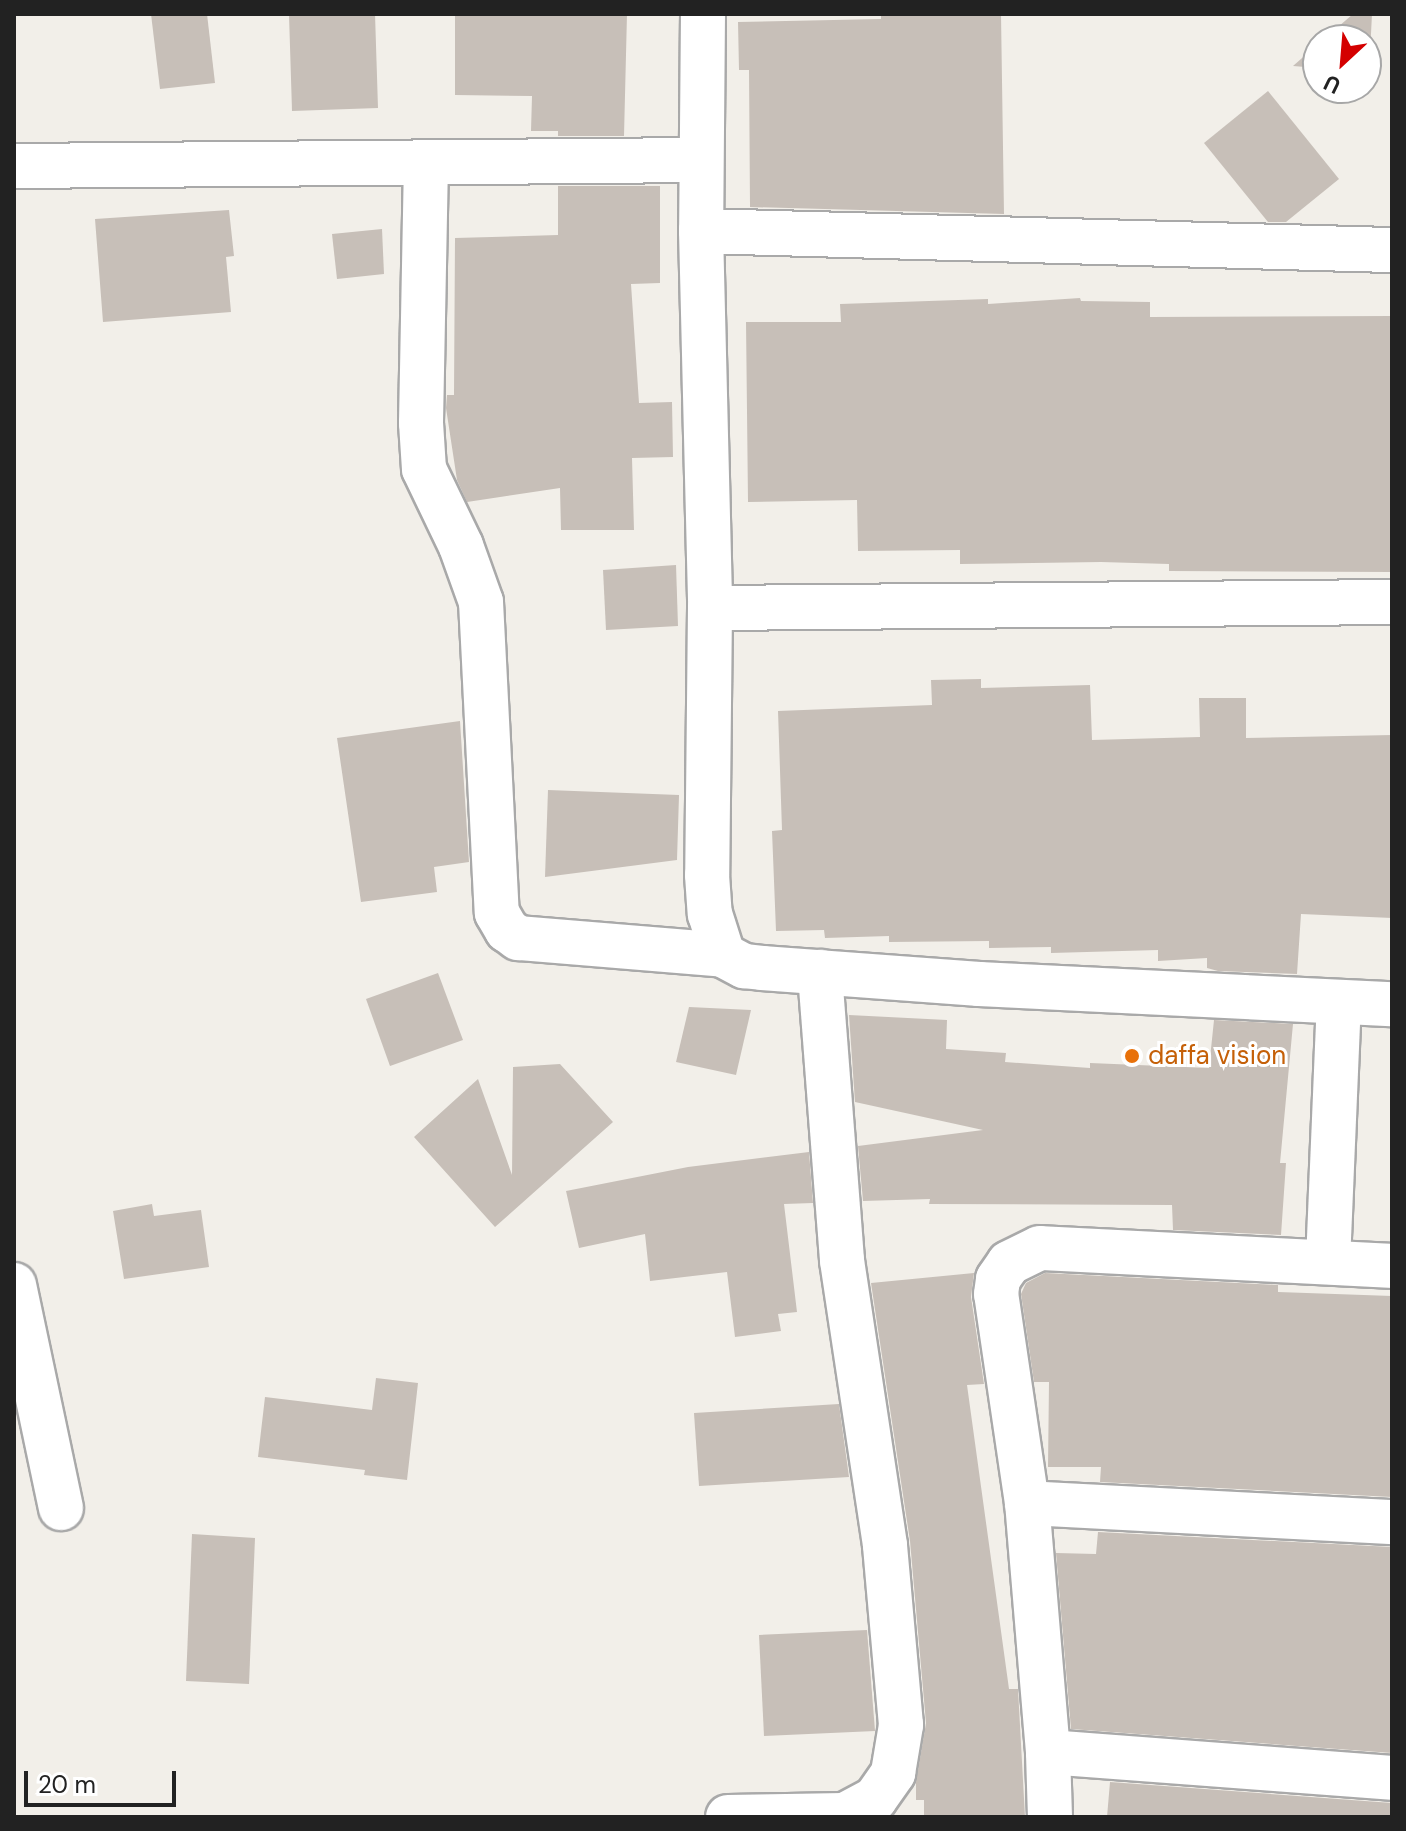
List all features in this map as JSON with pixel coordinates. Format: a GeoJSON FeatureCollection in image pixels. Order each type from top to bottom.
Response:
{"type":"FeatureCollection","features":[{"type":"Feature","properties":{"kind":"street"},"geometry":{"type":"LineString","coordinates":[[703,14],[701,231],[710,608],[707,875],[710,914],[723,955]]}},
{"type":"Feature","properties":{"kind":"street"},"geometry":{"type":"LineString","coordinates":[[14,166],[701,160]]}},
{"type":"Feature","properties":{"kind":"street"},"geometry":{"type":"LineString","coordinates":[[426,162],[421,423],[424,469],[461,546],[481,602],[497,913],[507,930],[518,938],[723,955],[744,966],[1392,1004]]}},
{"type":"Feature","properties":{"kind":"street"},"geometry":{"type":"LineString","coordinates":[[701,231],[1392,250]]}},
{"type":"Feature","properties":{"kind":"street"},"geometry":{"type":"LineString","coordinates":[[710,608],[1392,602]]}},
{"type":"Feature","properties":{"kind":"street"},"geometry":{"type":"LineString","coordinates":[[728,1817],[845,1815],[875,1799],[893,1773],[901,1725],[885,1545],[842,1260],[820,972]]}},
{"type":"Feature","properties":{"kind":"street"},"geometry":{"type":"LineString","coordinates":[[1328,1262],[1339,1003]]}},
{"type":"Feature","properties":{"kind":"street"},"geometry":{"type":"LineString","coordinates":[[1050,1817],[1048,1752],[1027,1503],[996,1294],[998,1279],[1009,1263],[1040,1248],[1392,1266]]}},
{"type":"Feature","properties":{"kind":"street"},"geometry":{"type":"LineString","coordinates":[[14,1285],[61,1508]]}},
{"type":"Feature","properties":{"kind":"street"},"geometry":{"type":"LineString","coordinates":[[1027,1503],[1392,1522]]}},
{"type":"Feature","properties":{"kind":"street"},"geometry":{"type":"LineString","coordinates":[[1048,1752],[1392,1778]]}},
{"type":"Feature","properties":{"kind":"building"},"geometry":{"type":"Polygon","coordinates":[[[151,14],[207,14],[215,83],[160,89],[151,14]]]}},
{"type":"Feature","properties":{"kind":"building"},"geometry":{"type":"Polygon","coordinates":[[[289,14],[375,14],[378,108],[292,111],[289,14]]]}},
{"type":"Feature","properties":{"kind":"building"},"geometry":{"type":"Polygon","coordinates":[[[455,14],[627,14],[624,136],[558,136],[558,131],[531,131],[532,96],[455,95],[455,14]]]}},
{"type":"Feature","properties":{"kind":"building"},"geometry":{"type":"Polygon","coordinates":[[[881,14],[1001,14],[1004,214],[750,207],[749,70],[739,70],[738,22],[881,19],[881,14]]]}},
{"type":"Feature","properties":{"kind":"building"},"geometry":{"type":"Polygon","coordinates":[[[1353,14],[1372,14],[1371,24],[1341,24],[1353,14]]]}},
{"type":"Feature","properties":{"kind":"building"},"geometry":{"type":"Polygon","coordinates":[[[1268,91],[1339,179],[1286,222],[1268,222],[1204,143],[1268,91]]]}},
{"type":"Feature","properties":{"kind":"building"},"geometry":{"type":"Polygon","coordinates":[[[558,186],[660,186],[660,283],[631,284],[639,403],[672,402],[673,457],[632,458],[634,530],[561,530],[560,488],[467,502],[457,480],[446,408],[447,395],[454,395],[455,238],[558,235],[558,186]]]}},
{"type":"Feature","properties":{"kind":"building"},"geometry":{"type":"Polygon","coordinates":[[[229,210],[234,256],[226,257],[231,312],[103,322],[95,219],[229,210]]]}},
{"type":"Feature","properties":{"kind":"building"},"geometry":{"type":"Polygon","coordinates":[[[382,229],[384,274],[337,279],[332,234],[382,229]]]}},
{"type":"Feature","properties":{"kind":"building"},"geometry":{"type":"Polygon","coordinates":[[[1080,298],[1081,301],[1150,302],[1150,317],[1392,316],[1392,572],[1169,571],[1169,564],[1101,562],[960,564],[960,550],[858,551],[857,500],[748,502],[746,322],[841,322],[840,304],[988,299],[988,304],[1080,298]]]}},
{"type":"Feature","properties":{"kind":"building"},"geometry":{"type":"Polygon","coordinates":[[[676,565],[678,626],[606,630],[603,570],[676,565]]]}},
{"type":"Feature","properties":{"kind":"building"},"geometry":{"type":"Polygon","coordinates":[[[981,679],[981,688],[1090,685],[1092,740],[1200,737],[1199,698],[1246,698],[1246,738],[1392,735],[1392,918],[1301,914],[1297,974],[1218,971],[1207,968],[1207,958],[1158,961],[1158,950],[1051,953],[1051,947],[989,948],[989,941],[889,942],[889,936],[825,938],[824,930],[776,931],[772,831],[782,830],[778,711],[932,705],[931,680],[981,679]]]}},
{"type":"Feature","properties":{"kind":"building"},"geometry":{"type":"Polygon","coordinates":[[[460,721],[469,862],[434,867],[437,892],[361,902],[337,738],[460,721]]]}},
{"type":"Feature","properties":{"kind":"building"},"geometry":{"type":"Polygon","coordinates":[[[548,790],[679,795],[677,860],[545,877],[548,790]]]}},
{"type":"Feature","properties":{"kind":"building"},"geometry":{"type":"Polygon","coordinates":[[[438,973],[463,1040],[390,1066],[366,999],[438,973]]]}},
{"type":"Feature","properties":{"kind":"building"},"geometry":{"type":"Polygon","coordinates":[[[689,1007],[751,1010],[736,1075],[676,1062],[689,1007]]]}},
{"type":"Feature","properties":{"kind":"building"},"geometry":{"type":"Polygon","coordinates":[[[849,1015],[947,1020],[946,1049],[1006,1053],[1005,1062],[1090,1068],[1090,1063],[1209,1068],[1214,1020],[1293,1024],[1280,1163],[1286,1163],[1281,1235],[1173,1230],[1172,1205],[929,1204],[930,1199],[863,1201],[858,1146],[983,1130],[855,1102],[849,1015]]]}},
{"type":"Feature","properties":{"kind":"building"},"geometry":{"type":"Polygon","coordinates":[[[560,1064],[613,1122],[495,1227],[414,1137],[478,1079],[512,1175],[513,1067],[560,1064]]]}},
{"type":"Feature","properties":{"kind":"building"},"geometry":{"type":"Polygon","coordinates":[[[809,1152],[813,1203],[784,1204],[797,1312],[778,1314],[781,1331],[735,1337],[727,1272],[650,1281],[645,1234],[579,1248],[566,1191],[688,1167],[809,1152]]]}},
{"type":"Feature","properties":{"kind":"building"},"geometry":{"type":"Polygon","coordinates":[[[152,1204],[154,1216],[201,1210],[209,1267],[124,1279],[113,1211],[152,1204]]]}},
{"type":"Feature","properties":{"kind":"building"},"geometry":{"type":"Polygon","coordinates":[[[974,1273],[971,1297],[984,1384],[967,1385],[1009,1689],[1018,1689],[1025,1817],[924,1817],[924,1800],[916,1800],[926,1723],[910,1541],[871,1283],[974,1273]]]}},
{"type":"Feature","properties":{"kind":"building"},"geometry":{"type":"Polygon","coordinates":[[[1045,1273],[1278,1285],[1278,1292],[1392,1296],[1392,1497],[1100,1482],[1101,1467],[1048,1467],[1049,1382],[1034,1382],[1021,1294],[1026,1283],[1045,1273]]]}},
{"type":"Feature","properties":{"kind":"building"},"geometry":{"type":"Polygon","coordinates":[[[376,1378],[418,1383],[407,1480],[364,1475],[365,1470],[258,1457],[265,1397],[372,1410],[376,1378]]]}},
{"type":"Feature","properties":{"kind":"building"},"geometry":{"type":"Polygon","coordinates":[[[839,1404],[849,1477],[699,1486],[694,1413],[839,1404]]]}},
{"type":"Feature","properties":{"kind":"building"},"geometry":{"type":"Polygon","coordinates":[[[1098,1532],[1392,1547],[1392,1753],[1071,1729],[1056,1553],[1096,1554],[1098,1532]]]}},
{"type":"Feature","properties":{"kind":"building"},"geometry":{"type":"Polygon","coordinates":[[[192,1534],[255,1538],[249,1684],[186,1681],[192,1534]]]}},
{"type":"Feature","properties":{"kind":"building"},"geometry":{"type":"Polygon","coordinates":[[[867,1630],[875,1731],[764,1736],[759,1635],[867,1630]]]}},
{"type":"Feature","properties":{"kind":"building"},"geometry":{"type":"Polygon","coordinates":[[[1110,1782],[1392,1803],[1392,1817],[1107,1817],[1110,1782]]]}},
{"type":"Feature","properties":{"kind":"place","name":"daffa vision"},"geometry":{"type":"Point","coordinates":[1132,1056]}}]}
